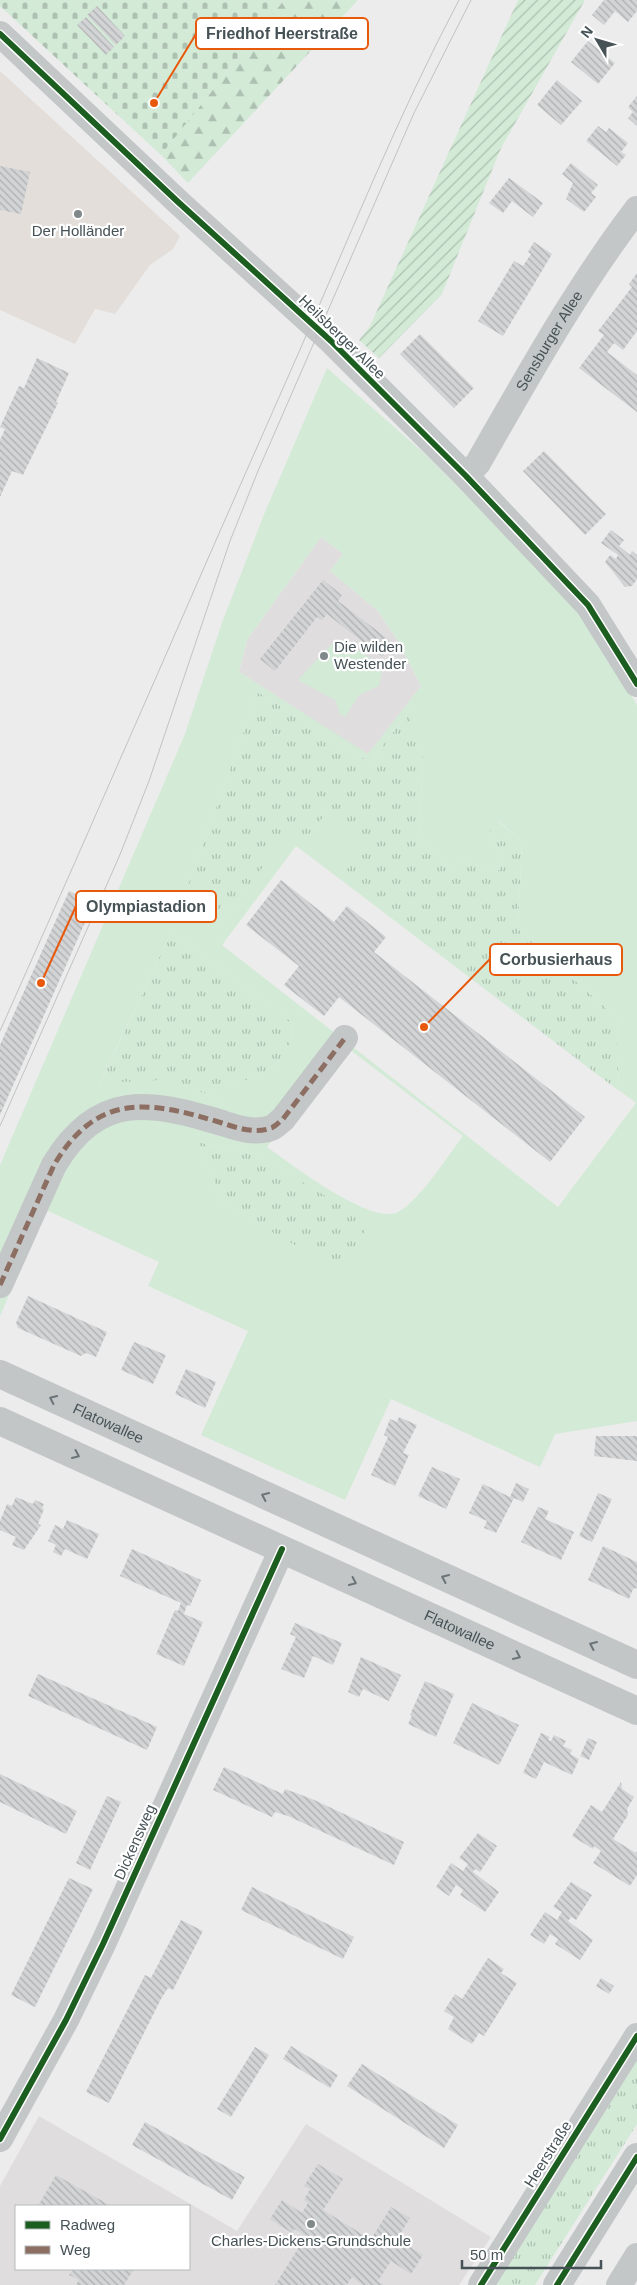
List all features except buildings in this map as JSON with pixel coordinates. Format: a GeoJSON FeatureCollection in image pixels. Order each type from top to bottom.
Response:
{"type":"FeatureCollection","features":[{"type":"Feature","properties":{"kind":"main road","name":"Flatowallee"},"geometry":{"type":"LineString","coordinates":[[0,1374],[637,1665]]}},
{"type":"Feature","properties":{"kind":"main road","name":"Flatowallee"},"geometry":{"type":"LineString","coordinates":[[0,1421],[637,1711]]}},
{"type":"Feature","properties":{"kind":"main road"},"geometry":{"type":"LineString","coordinates":[[282,1549],[298,1511]]}},
{"type":"Feature","properties":{"kind":"main road"},"geometry":{"type":"LineString","coordinates":[[557,2285],[637,2157]]}},
{"type":"Feature","properties":{"kind":"street","name":"Heilsberger Allee"},"geometry":{"type":"LineString","coordinates":[[0,34],[177,201],[331,342],[466,476],[588,605],[637,684]]}},
{"type":"Feature","properties":{"kind":"street","name":"Sensburger Allee"},"geometry":{"type":"LineString","coordinates":[[466,476],[478,463],[558,323],[598,261],[637,209]]}},
{"type":"Feature","properties":{"kind":"street"},"geometry":{"type":"LineString","coordinates":[[0,1285],[54,1165],[63,1150],[80,1131],[115,1110],[139,1105],[174,1109],[243,1130],[272,1128],[283,1119],[345,1038]]}},
{"type":"Feature","properties":{"kind":"street","name":"Dickensweg"},"geometry":{"type":"LineString","coordinates":[[0,2139],[66,2020],[103,1944],[282,1549]]}},
{"type":"Feature","properties":{"kind":"street","name":"Heerstraße"},"geometry":{"type":"LineString","coordinates":[[481,2285],[637,2036]]}},
{"type":"Feature","properties":{"kind":"street"},"geometry":{"type":"LineString","coordinates":[[619,2285],[637,2256]]}},
{"type":"Feature","properties":{"kind":"shaded area","name":"Der Holländer"},"geometry":{"type":"Polygon","coordinates":[[[0,71],[180,236],[173,249],[150,265],[115,314],[95,309],[75,344],[0,310],[0,71]]]}},
{"type":"Feature","properties":{"kind":"shaded area","name":"Die wilden Westender"},"geometry":{"type":"Polygon","coordinates":[[[321,537],[343,554],[330,571],[378,611],[398,641],[421,686],[368,755],[239,672],[247,640],[321,537]]]}},
{"type":"Feature","properties":{"kind":"shaded area"},"geometry":{"type":"Polygon","coordinates":[[[39,2116],[237,2231],[306,2124],[491,2237],[459,2285],[0,2285],[0,2186],[39,2116]]]}},
{"type":"Feature","properties":{"kind":"green space"},"geometry":{"type":"Polygon","coordinates":[[[0,0],[284,0],[161,155],[0,6],[0,0]]]}},
{"type":"Feature","properties":{"kind":"green space"},"geometry":{"type":"Polygon","coordinates":[[[284,0],[358,0],[188,183],[161,155],[284,0]]]}},
{"type":"Feature","properties":{"kind":"green space"},"geometry":{"type":"Polygon","coordinates":[[[518,0],[585,0],[501,148],[442,294],[379,358],[359,340],[370,326],[518,0]]]}},
{"type":"Feature","properties":{"kind":"green space"},"geometry":{"type":"Polygon","coordinates":[[[327,368],[426,455],[580,608],[637,705],[637,1421],[555,1434],[540,1467],[391,1399],[345,1500],[201,1435],[248,1331],[148,1286],[159,1262],[46,1210],[0,1316],[0,1165],[185,734],[223,620],[265,512],[327,368]],[[321,537],[247,640],[239,672],[368,754],[421,686],[398,641],[378,611],[330,571],[343,554],[321,537]],[[258,692],[184,896],[220,924],[292,828],[306,839],[327,812],[367,842],[340,879],[619,1090],[617,1018],[518,929],[522,842],[498,820],[489,829],[504,863],[496,873],[462,859],[452,869],[419,839],[423,757],[415,740],[410,718],[412,711],[410,710],[370,762],[258,692]],[[296,846],[222,945],[558,1207],[636,1103],[296,846]],[[171,932],[100,1083],[160,1080],[219,1098],[222,1083],[256,1079],[280,1061],[291,1041],[293,1023],[171,932]],[[345,1046],[267,1147],[331,1191],[369,1210],[386,1214],[398,1212],[415,1198],[433,1177],[463,1136],[345,1046]],[[198,1142],[223,1204],[344,1273],[369,1222],[258,1155],[198,1142]]]}},
{"type":"Feature","properties":{"kind":"green space"},"geometry":{"type":"Polygon","coordinates":[[[334,642],[348,645],[361,651],[382,671],[379,686],[359,695],[345,717],[340,714],[335,700],[298,680],[334,642]]]}},
{"type":"Feature","properties":{"kind":"green space"},"geometry":{"type":"Polygon","coordinates":[[[258,692],[370,762],[410,710],[412,711],[415,740],[423,757],[419,839],[452,869],[462,859],[496,873],[504,863],[489,829],[497,820],[522,842],[518,929],[617,1018],[619,1091],[340,879],[327,812],[306,839],[292,829],[220,924],[184,896],[258,692]]]}},
{"type":"Feature","properties":{"kind":"green space"},"geometry":{"type":"Polygon","coordinates":[[[171,932],[293,1023],[291,1041],[280,1061],[256,1079],[222,1083],[220,1098],[196,1091],[100,1084],[171,932]]]}},
{"type":"Feature","properties":{"kind":"green space"},"geometry":{"type":"Polygon","coordinates":[[[198,1142],[258,1155],[370,1222],[344,1274],[223,1204],[198,1142]]]}},
{"type":"Feature","properties":{"kind":"green space"},"geometry":{"type":"Polygon","coordinates":[[[637,2054],[637,2124],[535,2285],[491,2285],[637,2054]]]}},
{"type":"Feature","properties":{"kind":"tram line"},"geometry":{"type":"LineString","coordinates":[[0,1031],[374,179],[436,44],[459,0]]}},
{"type":"Feature","properties":{"kind":"tram line"},"geometry":{"type":"LineString","coordinates":[[0,1126],[119,857],[149,781],[230,541],[258,471],[414,113],[471,0]]}},
{"type":"Feature","properties":{"kind":"marked path"},"geometry":{"type":"LineString","coordinates":[[0,1285],[54,1165],[71,1141],[89,1124],[108,1113],[128,1108],[149,1107],[196,1115],[246,1130],[265,1130],[271,1128],[283,1119],[345,1038]]}},
{"type":"Feature","properties":{"kind":"cycle path"},"geometry":{"type":"LineString","coordinates":[[0,34],[177,201],[331,341],[466,476],[588,605],[637,684]]}},
{"type":"Feature","properties":{"kind":"cycle path"},"geometry":{"type":"LineString","coordinates":[[0,2139],[66,2020],[103,1944],[282,1549]]}},
{"type":"Feature","properties":{"kind":"cycle path"},"geometry":{"type":"LineString","coordinates":[[481,2285],[637,2036]]}},
{"type":"Feature","properties":{"kind":"cycle path"},"geometry":{"type":"LineString","coordinates":[[557,2285],[637,2157]]}},
{"type":"Feature","properties":{"kind":"place","name":"Friedhof Heerstraße"},"geometry":{"type":"Point","coordinates":[154,103]}},
{"type":"Feature","properties":{"kind":"place","name":"Der Holländer"},"geometry":{"type":"Point","coordinates":[78,214]}},
{"type":"Feature","properties":{"kind":"place","name":"Die wilden Westender"},"geometry":{"type":"Point","coordinates":[324,656]}},
{"type":"Feature","properties":{"kind":"place","name":"Olympiastadion"},"geometry":{"type":"Point","coordinates":[41,983]}},
{"type":"Feature","properties":{"kind":"place","name":"Corbusierhaus"},"geometry":{"type":"Point","coordinates":[424,1027]}},
{"type":"Feature","properties":{"kind":"place","name":"Charles-Dickens-Grundschule"},"geometry":{"type":"Point","coordinates":[311,2224]}}]}
